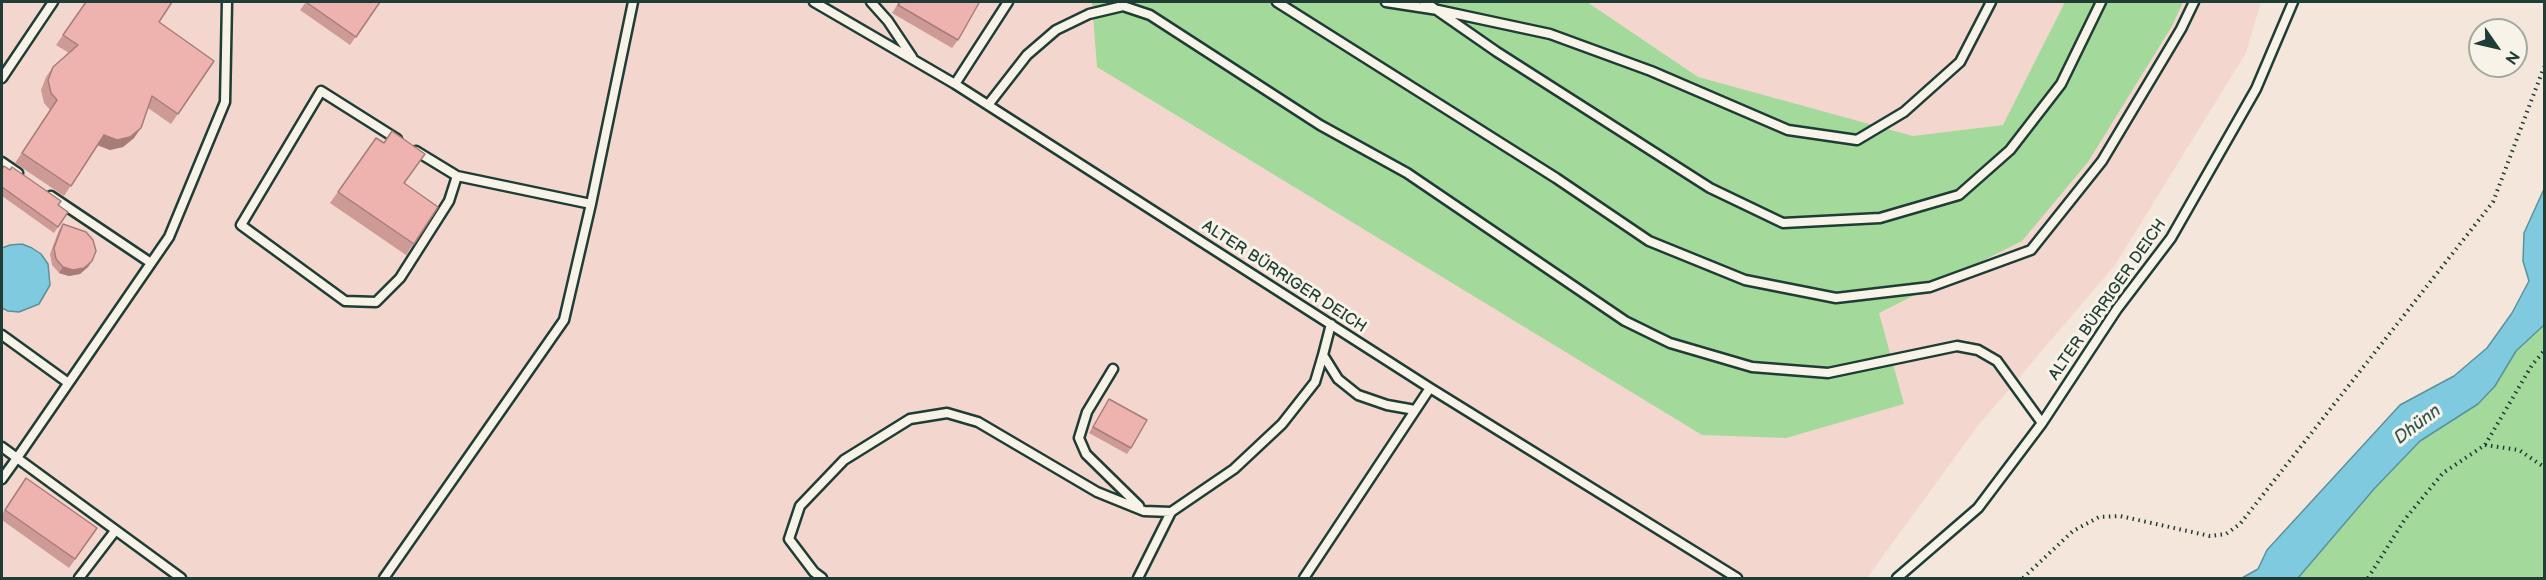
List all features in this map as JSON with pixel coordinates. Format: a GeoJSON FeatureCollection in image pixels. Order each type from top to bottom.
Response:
{"type":"FeatureCollection","features":[{"type":"Feature","properties":{"kind":"lane"},"geometry":{"type":"LineString","coordinates":[[2,78],[54,2]]}},
{"type":"Feature","properties":{"kind":"lane"},"geometry":{"type":"LineString","coordinates":[[2,479],[169,237],[225,102],[227,2]]}},
{"type":"Feature","properties":{"kind":"lane"},"geometry":{"type":"LineString","coordinates":[[384,579],[564,320],[633,2]]}},
{"type":"Feature","properties":{"kind":"lane","name":"ALTER BÜRRIGER DEICH"},"geometry":{"type":"LineString","coordinates":[[814,2],[955,84],[1430,388],[1737,579]]}},
{"type":"Feature","properties":{"kind":"lane"},"geometry":{"type":"LineString","coordinates":[[871,2],[888,21],[914,60]]}},
{"type":"Feature","properties":{"kind":"lane"},"geometry":{"type":"LineString","coordinates":[[955,84],[1008,2]]}},
{"type":"Feature","properties":{"kind":"lane"},"geometry":{"type":"LineString","coordinates":[[1277,2],[1556,178],[1649,241],[1745,280],[1836,298],[1930,286],[2031,250],[2102,161],[2181,29],[2194,2]]}},
{"type":"Feature","properties":{"kind":"lane"},"geometry":{"type":"LineString","coordinates":[[1386,2],[1438,10],[1550,34],[1651,70],[1788,130],[1857,140],[1904,112],[1960,62],[1991,2]]}},
{"type":"Feature","properties":{"kind":"lane"},"geometry":{"type":"LineString","coordinates":[[1425,2],[1497,52],[1710,188],[1783,223],[1880,218],[1959,195],[2010,150],[2061,84],[2101,2]]}},
{"type":"Feature","properties":{"kind":"lane","name":"ALTER BÜRRIGER DEICH"},"geometry":{"type":"LineString","coordinates":[[1897,579],[1978,508],[2042,423],[2117,309],[2171,238],[2256,89],[2293,2]]}},
{"type":"Feature","properties":{"kind":"lane"},"geometry":{"type":"LineString","coordinates":[[988,105],[1027,55],[1056,30],[1089,14],[1123,6],[1150,15],[1320,125],[1407,173],[1625,321],[1670,343],[1752,367],[1828,373],[1958,346],[1978,350],[1997,361],[2042,423]]}},
{"type":"Feature","properties":{"kind":"lane"},"geometry":{"type":"LineString","coordinates":[[457,176],[449,201],[400,278],[376,302],[345,301],[241,225],[321,91],[457,176],[591,204]]}},
{"type":"Feature","properties":{"kind":"lane"},"geometry":{"type":"LineString","coordinates":[[2,162],[30,181]]}},
{"type":"Feature","properties":{"kind":"lane"},"geometry":{"type":"LineString","coordinates":[[39,187],[151,263]]}},
{"type":"Feature","properties":{"kind":"lane"},"geometry":{"type":"LineString","coordinates":[[1138,579],[1172,512],[1234,469],[1282,424],[1315,382],[1330,324]]}},
{"type":"Feature","properties":{"kind":"lane"},"geometry":{"type":"LineString","coordinates":[[2,335],[68,382]]}},
{"type":"Feature","properties":{"kind":"lane"},"geometry":{"type":"LineString","coordinates":[[1323,355],[1338,379],[1358,395],[1387,405],[1415,410]]}},
{"type":"Feature","properties":{"kind":"lane"},"geometry":{"type":"LineString","coordinates":[[1113,369],[1088,412],[1079,438],[1086,454],[1144,511]]}},
{"type":"Feature","properties":{"kind":"lane"},"geometry":{"type":"LineString","coordinates":[[1304,579],[1430,388]]}},
{"type":"Feature","properties":{"kind":"lane"},"geometry":{"type":"LineString","coordinates":[[822,579],[789,539],[800,506],[844,460],[910,419],[947,412],[978,422],[1097,492],[1144,511],[1172,512]]}},
{"type":"Feature","properties":{"kind":"lane"},"geometry":{"type":"LineString","coordinates":[[2,447],[181,579]]}},
{"type":"Feature","properties":{"kind":"lane"},"geometry":{"type":"LineString","coordinates":[[79,579],[115,531]]}},
{"type":"Feature","properties":{"kind":"path"},"geometry":{"type":"LineString","coordinates":[[2022,579],[2073,531],[2099,517],[2120,516],[2210,536],[2226,534],[2240,524],[2493,202],[2544,67]]}},
{"type":"Feature","properties":{"kind":"path"},"geometry":{"type":"LineString","coordinates":[[2368,579],[2405,519],[2443,474],[2485,445],[2532,365],[2544,351]]}},
{"type":"Feature","properties":{"kind":"path"},"geometry":{"type":"LineString","coordinates":[[2485,445],[2519,450],[2544,467]]}},
{"type":"Feature","properties":{"kind":"shaded area"},"geometry":{"type":"Polygon","coordinates":[[[2,2],[2261,2],[2246,53],[2115,265],[1977,427],[1867,578],[2,578],[2,2]]]}},
{"type":"Feature","properties":{"kind":"green space"},"geometry":{"type":"Polygon","coordinates":[[[1092,2],[1587,2],[1698,77],[1913,136],[2003,125],[2065,2],[2183,2],[2172,26],[2088,162],[2022,241],[1879,313],[1904,404],[1786,438],[1702,435],[1097,67],[1092,2]]]}},
{"type":"Feature","properties":{"kind":"green space"},"geometry":{"type":"Polygon","coordinates":[[[2544,325],[2544,578],[2298,578],[2374,489],[2420,441],[2478,404],[2495,386],[2516,351],[2544,325]]]}},
{"type":"Feature","properties":{"kind":"water","name":"Dhünn"},"geometry":{"type":"Polygon","coordinates":[[[2544,189],[2544,325],[2516,351],[2495,386],[2478,404],[2420,441],[2374,489],[2298,578],[2242,578],[2258,569],[2267,550],[2400,405],[2454,376],[2487,348],[2512,313],[2529,281],[2523,261],[2524,233],[2544,189]]]}},
{"type":"Feature","properties":{"kind":"water"},"geometry":{"type":"Polygon","coordinates":[[[22,244],[41,254],[48,264],[50,285],[39,304],[19,312],[8,311],[2,308],[2,248],[22,244]]]}},
{"type":"Feature","properties":{"kind":"building"},"geometry":{"type":"Polygon","coordinates":[[[86,2],[172,2],[159,22],[214,61],[178,114],[152,96],[141,128],[130,137],[117,140],[104,135],[71,186],[22,153],[57,100],[51,93],[48,80],[53,67],[78,45],[63,35],[86,2]]]}},
{"type":"Feature","properties":{"kind":"building"},"geometry":{"type":"Polygon","coordinates":[[[306,2],[380,2],[356,37],[306,2]]]}},
{"type":"Feature","properties":{"kind":"building"},"geometry":{"type":"Polygon","coordinates":[[[900,2],[979,3],[958,40],[898,5],[900,2]]]}},
{"type":"Feature","properties":{"kind":"building"},"geometry":{"type":"Polygon","coordinates":[[[392,131],[425,154],[404,183],[438,207],[414,244],[338,192],[376,138],[384,143],[392,131]]]}},
{"type":"Feature","properties":{"kind":"building"},"geometry":{"type":"Polygon","coordinates":[[[4,166],[10,170],[12,167],[61,201],[58,205],[68,212],[58,227],[2,187],[4,166]]]}},
{"type":"Feature","properties":{"kind":"building"},"geometry":{"type":"Polygon","coordinates":[[[63,224],[86,232],[93,240],[96,251],[92,261],[84,268],[73,270],[63,267],[56,259],[54,248],[63,224]]]}},
{"type":"Feature","properties":{"kind":"building"},"geometry":{"type":"Polygon","coordinates":[[[1109,399],[1147,420],[1131,448],[1093,427],[1109,399]]]}},
{"type":"Feature","properties":{"kind":"building"},"geometry":{"type":"Polygon","coordinates":[[[26,478],[97,528],[75,559],[5,510],[26,478]]]}}]}
